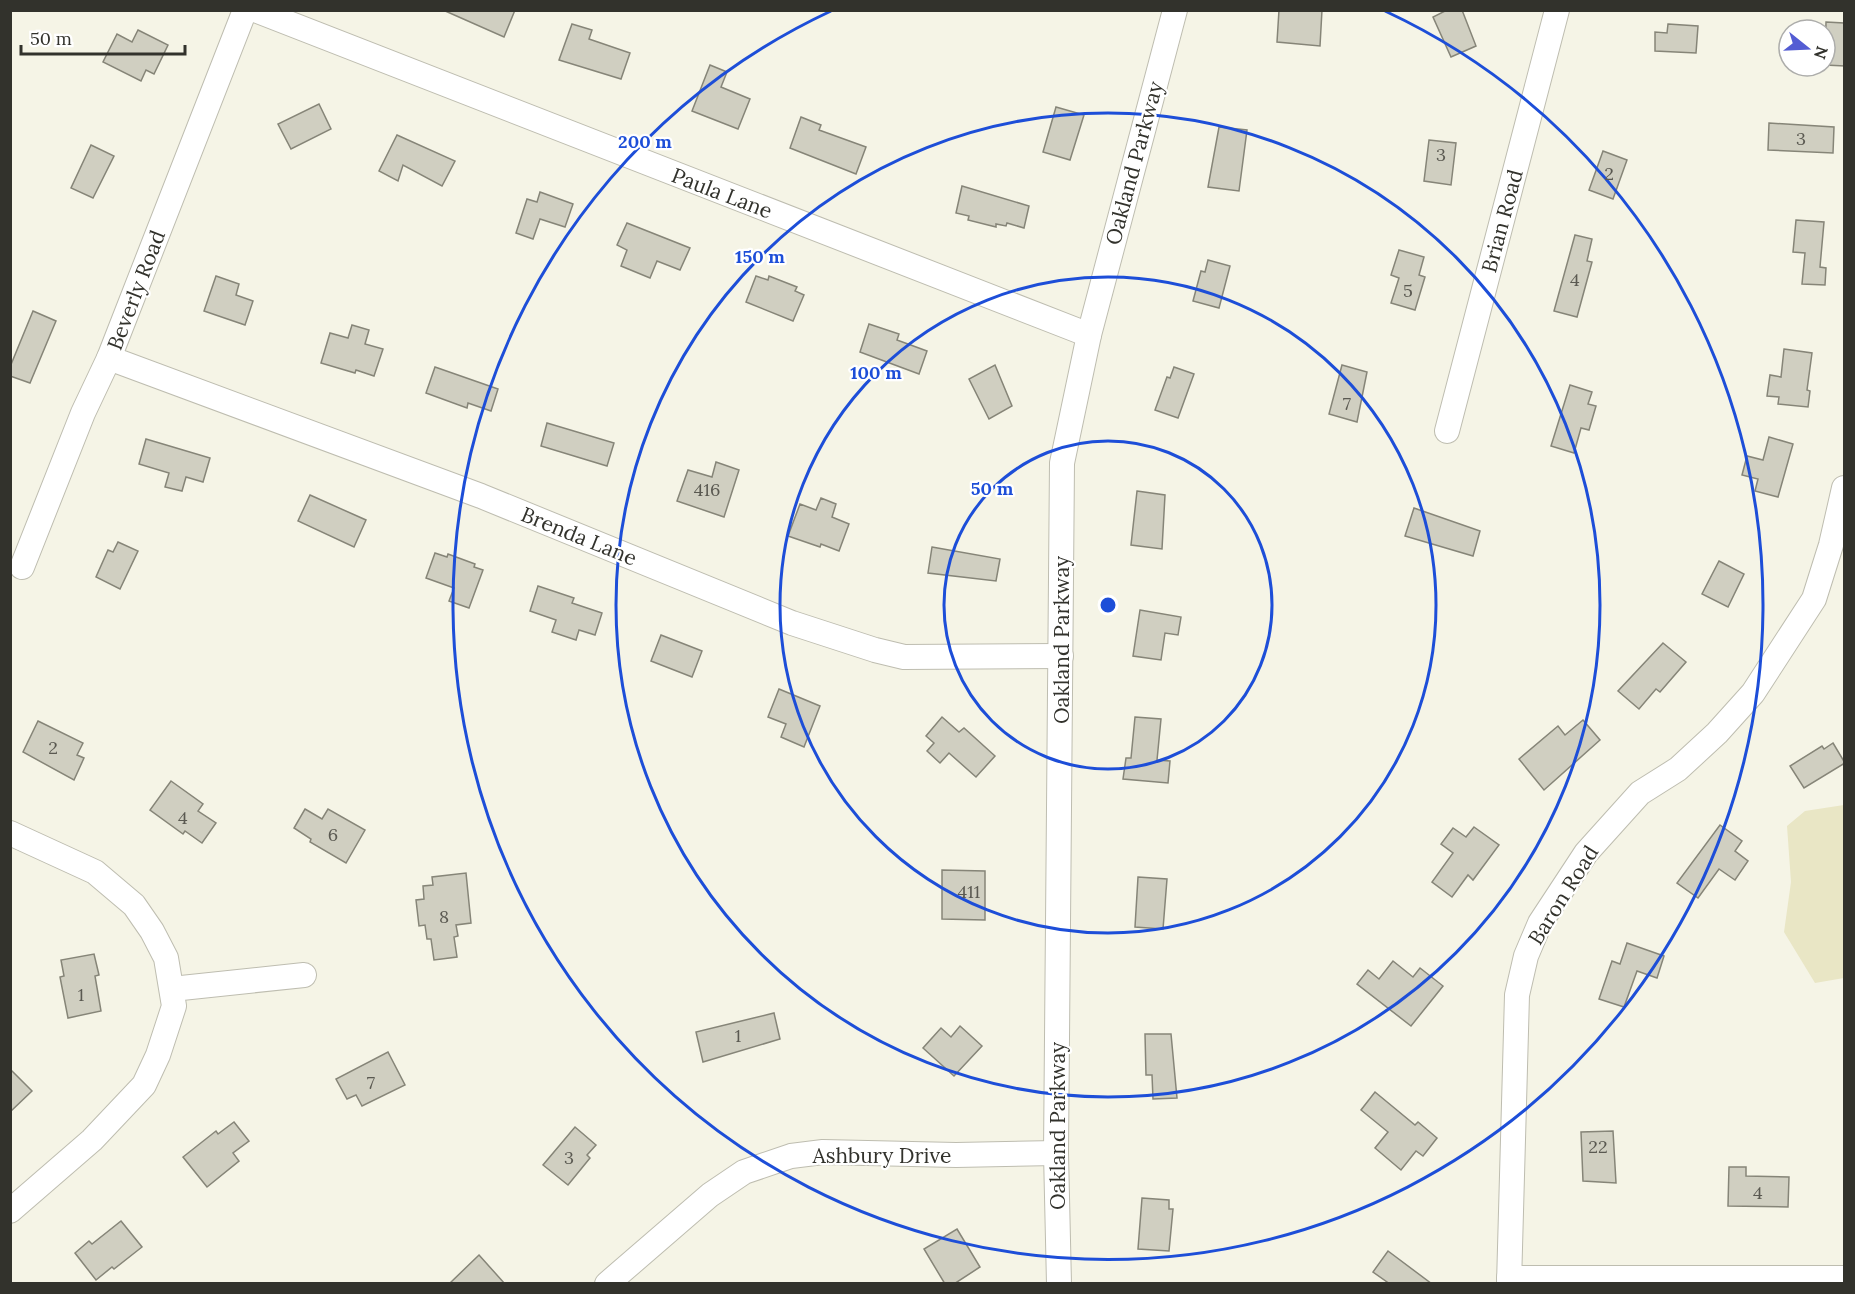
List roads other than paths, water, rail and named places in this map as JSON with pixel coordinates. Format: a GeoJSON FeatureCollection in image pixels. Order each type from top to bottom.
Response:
{"type":"FeatureCollection","features":[{"type":"Feature","properties":{"kind":"street","name":"Beverly Road"},"geometry":{"type":"LineString","coordinates":[[22,567],[83,413],[109,358],[244,10]]}},
{"type":"Feature","properties":{"kind":"street","name":"Paula Lane"},"geometry":{"type":"LineString","coordinates":[[255,10],[1089,335]]}},
{"type":"Feature","properties":{"kind":"street","name":"Oakland Parkway"},"geometry":{"type":"LineString","coordinates":[[1059,1284],[1056,1153],[1062,463],[1089,335],[1175,10]]}},
{"type":"Feature","properties":{"kind":"street","name":"Brian Road"},"geometry":{"type":"LineString","coordinates":[[1448,431],[1557,10]]}},
{"type":"Feature","properties":{"kind":"street","name":"Brenda Lane"},"geometry":{"type":"LineString","coordinates":[[109,358],[481,496],[792,623],[875,650],[904,657],[1061,656]]}},
{"type":"Feature","properties":{"kind":"street","name":"Baron Road"},"geometry":{"type":"LineString","coordinates":[[1509,1281],[1517,995],[1526,956],[1540,923],[1586,853],[1640,793],[1678,769],[1717,733],[1753,693],[1814,599],[1831,545],[1845,488]]}},
{"type":"Feature","properties":{"kind":"street"},"geometry":{"type":"LineString","coordinates":[[10,833],[95,873],[122,894],[152,931],[166,958],[174,1006],[158,1055],[144,1085],[92,1140],[10,1211]]}},
{"type":"Feature","properties":{"kind":"street"},"geometry":{"type":"LineString","coordinates":[[172,989],[304,975]]}},
{"type":"Feature","properties":{"kind":"street","name":"Ashbury Drive"},"geometry":{"type":"LineString","coordinates":[[607,1284],[710,1195],[744,1172],[791,1156],[823,1152],[956,1155],[1056,1153]]}},
{"type":"Feature","properties":{"kind":"street"},"geometry":{"type":"LineString","coordinates":[[1509,1281],[1845,1278]]}}]}
